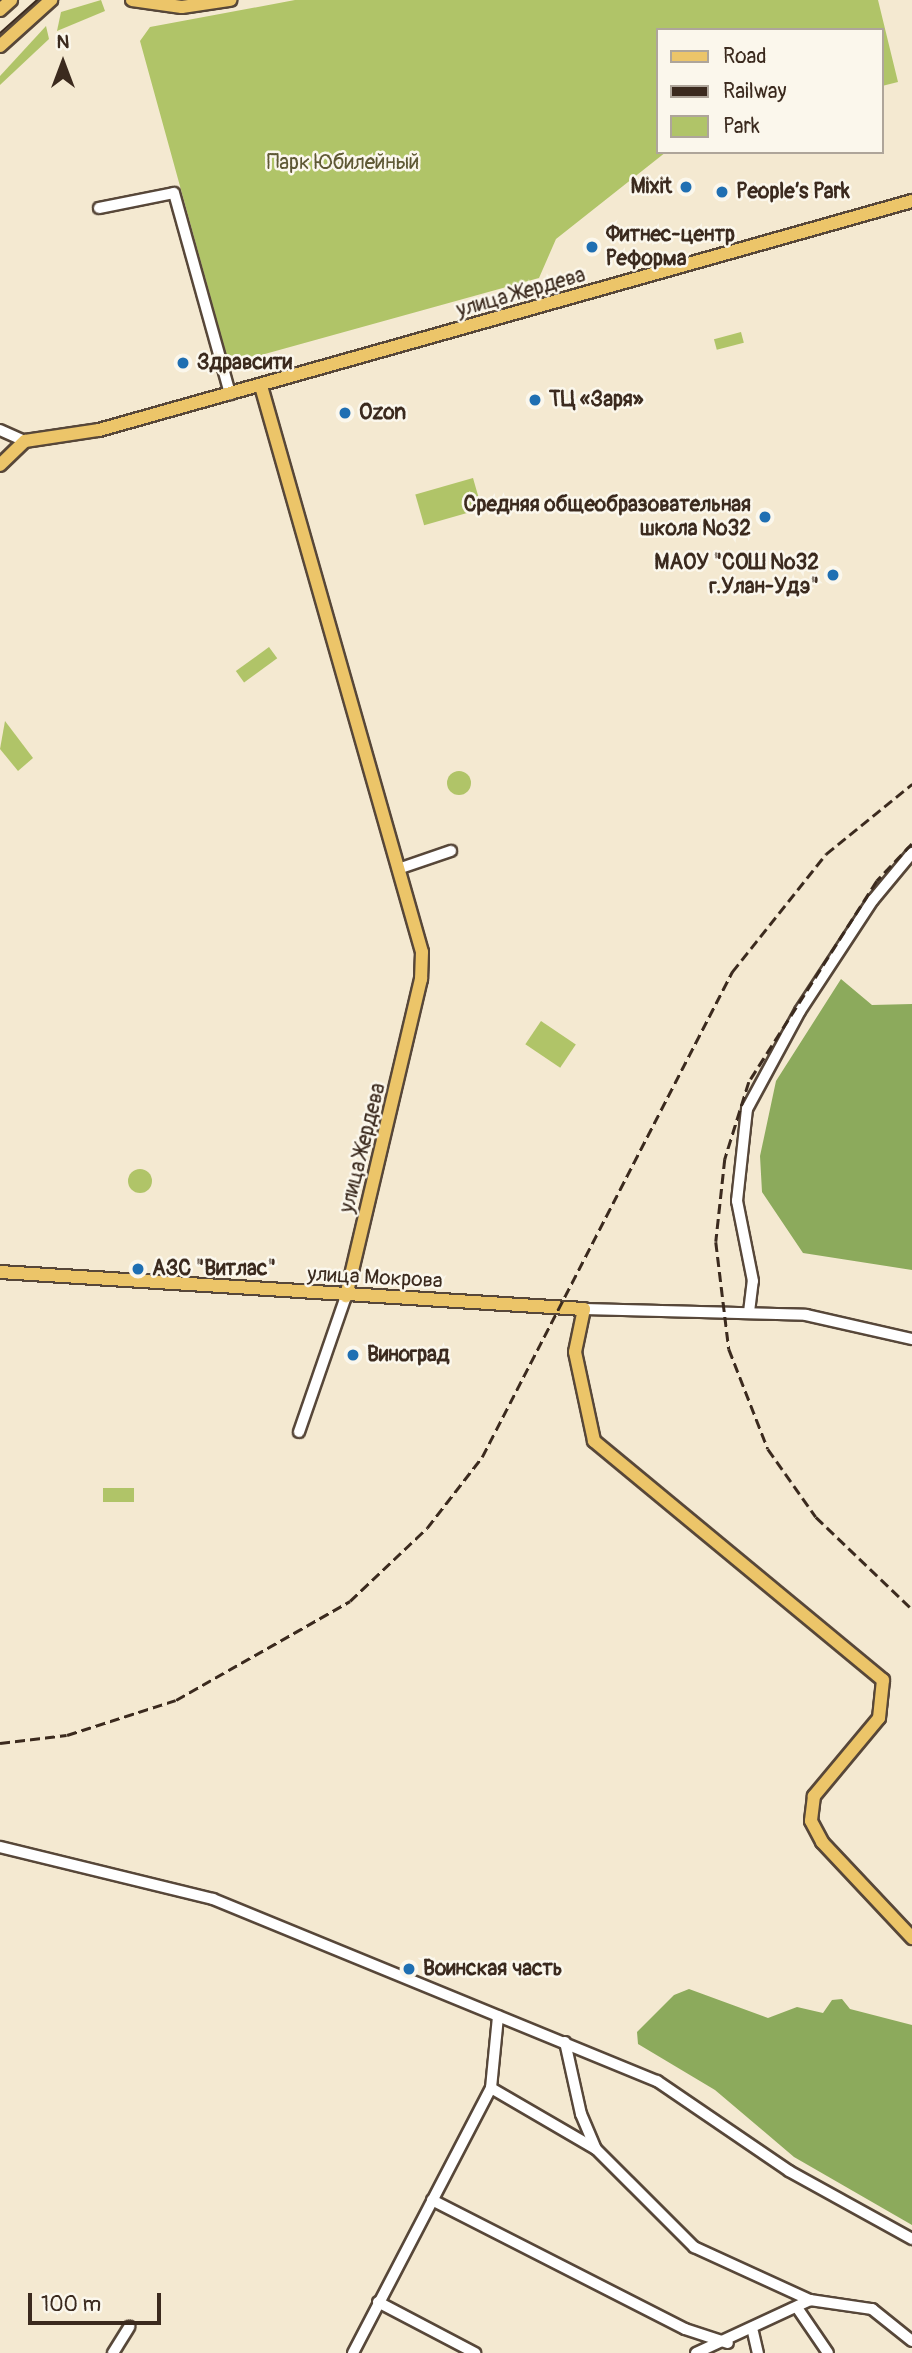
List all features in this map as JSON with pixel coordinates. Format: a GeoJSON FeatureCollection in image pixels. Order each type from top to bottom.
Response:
{"type":"FeatureCollection","features":[{"type":"Feature","properties":{"kind":"main road"},"geometry":{"type":"LineString","coordinates":[[0,10],[10,0]]}},
{"type":"Feature","properties":{"kind":"main road"},"geometry":{"type":"LineString","coordinates":[[0,46],[51,0]]}},
{"type":"Feature","properties":{"kind":"main road"},"geometry":{"type":"LineString","coordinates":[[132,0],[181,7],[230,0]]}},
{"type":"Feature","properties":{"kind":"main road","name":"улица Жердева"},"geometry":{"type":"LineString","coordinates":[[25,441],[90,432],[261,386],[912,201]]}},
{"type":"Feature","properties":{"kind":"main road","name":"улица Жердева"},"geometry":{"type":"LineString","coordinates":[[261,386],[422,952],[421,979],[346,1296]]}},
{"type":"Feature","properties":{"kind":"main road"},"geometry":{"type":"LineString","coordinates":[[0,465],[25,441]]}},
{"type":"Feature","properties":{"kind":"main road","name":"улица Мокрова"},"geometry":{"type":"LineString","coordinates":[[0,1272],[584,1309]]}},
{"type":"Feature","properties":{"kind":"main road"},"geometry":{"type":"LineString","coordinates":[[584,1309],[575,1352],[594,1441],[883,1680],[879,1718],[814,1796],[811,1821],[822,1842],[912,1938]]}},
{"type":"Feature","properties":{"kind":"street"},"geometry":{"type":"LineString","coordinates":[[99,208],[174,193],[230,394]]}},
{"type":"Feature","properties":{"kind":"street"},"geometry":{"type":"LineString","coordinates":[[0,429],[25,441]]}},
{"type":"Feature","properties":{"kind":"street"},"geometry":{"type":"LineString","coordinates":[[398,869],[451,851]]}},
{"type":"Feature","properties":{"kind":"street"},"geometry":{"type":"LineString","coordinates":[[749,1312],[753,1281],[737,1201],[747,1109],[807,1000],[912,853]]}},
{"type":"Feature","properties":{"kind":"street","name":"улица Жердева"},"geometry":{"type":"LineString","coordinates":[[299,1432],[346,1296]]}},
{"type":"Feature","properties":{"kind":"street","name":"улица Мокрова"},"geometry":{"type":"LineString","coordinates":[[584,1309],[806,1315],[912,1339]]}},
{"type":"Feature","properties":{"kind":"street"},"geometry":{"type":"LineString","coordinates":[[0,1847],[213,1899],[657,2081],[789,2171],[912,2239]]}},
{"type":"Feature","properties":{"kind":"street"},"geometry":{"type":"LineString","coordinates":[[352,2353],[491,2088],[498,2016]]}},
{"type":"Feature","properties":{"kind":"street"},"geometry":{"type":"LineString","coordinates":[[565,2042],[581,2114],[596,2149]]}},
{"type":"Feature","properties":{"kind":"street"},"geometry":{"type":"LineString","coordinates":[[491,2088],[596,2149],[694,2247],[810,2300],[872,2309],[912,2341]]}},
{"type":"Feature","properties":{"kind":"street"},"geometry":{"type":"LineString","coordinates":[[432,2200],[685,2329],[728,2343]]}},
{"type":"Feature","properties":{"kind":"street"},"geometry":{"type":"LineString","coordinates":[[696,2353],[753,2332],[810,2300]]}},
{"type":"Feature","properties":{"kind":"street"},"geometry":{"type":"LineString","coordinates":[[378,2302],[475,2353]]}},
{"type":"Feature","properties":{"kind":"street"},"geometry":{"type":"LineString","coordinates":[[798,2309],[828,2353]]}},
{"type":"Feature","properties":{"kind":"street"},"geometry":{"type":"LineString","coordinates":[[113,2353],[129,2327]]}},
{"type":"Feature","properties":{"kind":"street"},"geometry":{"type":"LineString","coordinates":[[753,2332],[758,2353]]}},
{"type":"Feature","properties":{"kind":"green space"},"geometry":{"type":"Polygon","coordinates":[[[101,0],[105,11],[57,31],[61,12],[101,0]]]}},
{"type":"Feature","properties":{"kind":"green space","name":"Парк Юбилейный"},"geometry":{"type":"Polygon","coordinates":[[[295,0],[878,0],[898,82],[884,86],[884,28],[656,28],[656,154],[663,154],[556,239],[539,278],[229,364],[140,41],[150,27],[295,0]]]}},
{"type":"Feature","properties":{"kind":"green space"},"geometry":{"type":"Polygon","coordinates":[[[46,26],[49,39],[0,85],[0,76],[46,26]]]}},
{"type":"Feature","properties":{"kind":"green space"},"geometry":{"type":"Polygon","coordinates":[[[741,332],[744,343],[717,350],[714,339],[741,332]]]}},
{"type":"Feature","properties":{"kind":"green space"},"geometry":{"type":"Polygon","coordinates":[[[473,478],[482,509],[424,525],[415,495],[473,478]]]}},
{"type":"Feature","properties":{"kind":"green space"},"geometry":{"type":"Polygon","coordinates":[[[269,647],[277,658],[244,682],[236,671],[269,647]]]}},
{"type":"Feature","properties":{"kind":"green space"},"geometry":{"type":"Polygon","coordinates":[[[5,721],[33,758],[18,771],[0,749],[5,721]]]}},
{"type":"Feature","properties":{"kind":"green space"},"geometry":{"type":"Polygon","coordinates":[[[454,771],[464,771],[471,778],[471,788],[464,795],[454,795],[447,788],[447,778],[454,771]]]}},
{"type":"Feature","properties":{"kind":"green space"},"geometry":{"type":"Polygon","coordinates":[[[841,979],[872,1005],[912,1004],[912,1270],[803,1253],[762,1192],[760,1156],[776,1081],[841,979]]]}},
{"type":"Feature","properties":{"kind":"green space"},"geometry":{"type":"Polygon","coordinates":[[[541,1021],[576,1044],[560,1068],[525,1044],[541,1021]]]}},
{"type":"Feature","properties":{"kind":"green space"},"geometry":{"type":"Polygon","coordinates":[[[135,1169],[145,1169],[152,1176],[152,1186],[145,1193],[135,1193],[128,1186],[128,1176],[135,1169]]]}},
{"type":"Feature","properties":{"kind":"green space"},"geometry":{"type":"Polygon","coordinates":[[[103,1488],[134,1488],[134,1502],[103,1502],[103,1488]]]}},
{"type":"Feature","properties":{"kind":"green space"},"geometry":{"type":"Polygon","coordinates":[[[689,1989],[768,2018],[797,2007],[823,2013],[832,2000],[842,1999],[850,2009],[912,2025],[912,2225],[794,2157],[715,2090],[638,2044],[637,2032],[674,1995],[689,1989]]]}},
{"type":"Feature","properties":{"kind":"tram line"},"geometry":{"type":"LineString","coordinates":[[0,33],[37,0]]}},
{"type":"Feature","properties":{"kind":"railway"},"geometry":{"type":"LineString","coordinates":[[0,1743],[67,1735],[176,1700],[350,1601],[427,1528],[482,1457],[732,972],[826,854],[912,784]]}},
{"type":"Feature","properties":{"kind":"railway"},"geometry":{"type":"LineString","coordinates":[[912,844],[877,881],[749,1082],[725,1159],[716,1242],[729,1349],[768,1449],[816,1517],[912,1609]]}},
{"type":"Feature","properties":{"kind":"place","name":"Mixit"},"geometry":{"type":"Point","coordinates":[686,187]}},
{"type":"Feature","properties":{"kind":"place","name":"People’s Park"},"geometry":{"type":"Point","coordinates":[722,192]}},
{"type":"Feature","properties":{"kind":"place","name":"Фитнес-центр Реформа"},"geometry":{"type":"Point","coordinates":[592,247]}},
{"type":"Feature","properties":{"kind":"place","name":"Здравсити"},"geometry":{"type":"Point","coordinates":[183,363]}},
{"type":"Feature","properties":{"kind":"place","name":"ТЦ «Заря»"},"geometry":{"type":"Point","coordinates":[535,400]}},
{"type":"Feature","properties":{"kind":"place","name":"Ozon"},"geometry":{"type":"Point","coordinates":[345,413]}},
{"type":"Feature","properties":{"kind":"place","name":"Средняя общеобразовательная школа №32"},"geometry":{"type":"Point","coordinates":[765,517]}},
{"type":"Feature","properties":{"kind":"place","name":"МАОУ \"СОШ №32 г.Улан-Удэ\""},"geometry":{"type":"Point","coordinates":[833,575]}},
{"type":"Feature","properties":{"kind":"place","name":"АЗС \"Витлас\""},"geometry":{"type":"Point","coordinates":[138,1269]}},
{"type":"Feature","properties":{"kind":"place","name":"Виноград"},"geometry":{"type":"Point","coordinates":[353,1355]}},
{"type":"Feature","properties":{"kind":"place","name":"Воинская часть"},"geometry":{"type":"Point","coordinates":[409,1969]}}]}
